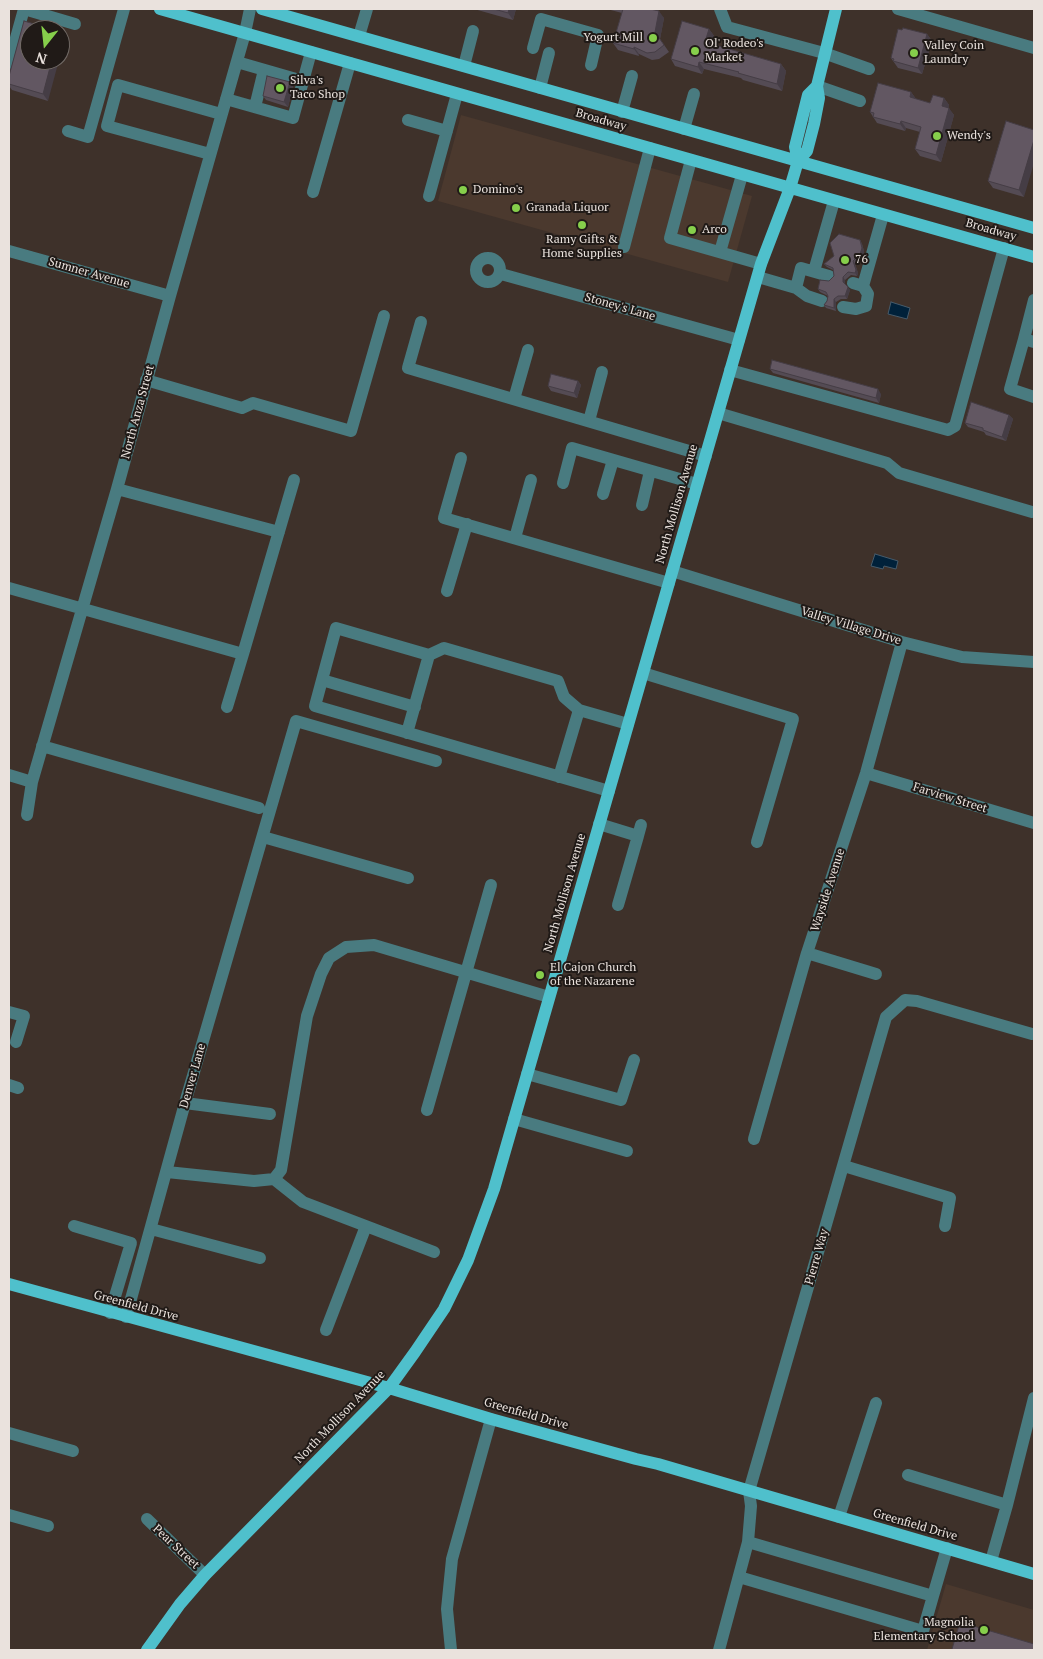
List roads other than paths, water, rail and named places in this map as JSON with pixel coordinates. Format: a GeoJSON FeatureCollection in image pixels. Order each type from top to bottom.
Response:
{"type":"FeatureCollection","features":[{"type":"Feature","properties":{"kind":"main road","name":"Broadway"},"geometry":{"type":"LineString","coordinates":[[160,9],[1034,257]]}},
{"type":"Feature","properties":{"kind":"main road","name":"Broadway"},"geometry":{"type":"LineString","coordinates":[[262,9],[300,14],[359,36],[1034,228]]}},
{"type":"Feature","properties":{"kind":"main road","name":"North Mollison Avenue"},"geometry":{"type":"LineString","coordinates":[[147,1650],[180,1604],[206,1575],[389,1388],[444,1309],[468,1260],[494,1189],[761,264],[790,188],[798,161],[807,151],[819,98],[816,86],[836,9]]}},
{"type":"Feature","properties":{"kind":"main road","name":"Greenfield Drive"},"geometry":{"type":"LineString","coordinates":[[9,1284],[658,1464],[1034,1574]]}},
{"type":"Feature","properties":{"kind":"street"},"geometry":{"type":"LineString","coordinates":[[9,63],[24,9],[75,24]]}},
{"type":"Feature","properties":{"kind":"street"},"geometry":{"type":"LineString","coordinates":[[68,131],[88,137],[124,9]]}},
{"type":"Feature","properties":{"kind":"street","name":"North Anza Street"},"geometry":{"type":"LineString","coordinates":[[27,815],[32,782],[117,489],[221,114],[246,33],[250,9]]}},
{"type":"Feature","properties":{"kind":"street"},"geometry":{"type":"LineString","coordinates":[[359,36],[367,9]]}},
{"type":"Feature","properties":{"kind":"street"},"geometry":{"type":"LineString","coordinates":[[720,9],[727,27],[824,54],[869,69]]}},
{"type":"Feature","properties":{"kind":"street"},"geometry":{"type":"LineString","coordinates":[[898,9],[1034,48]]}},
{"type":"Feature","properties":{"kind":"street"},"geometry":{"type":"LineString","coordinates":[[532,48],[541,19],[598,35],[591,65]]}},
{"type":"Feature","properties":{"kind":"street"},"geometry":{"type":"LineString","coordinates":[[464,66],[473,31]]}},
{"type":"Feature","properties":{"kind":"street"},"geometry":{"type":"LineString","coordinates":[[226,99],[293,118],[311,52]]}},
{"type":"Feature","properties":{"kind":"street"},"geometry":{"type":"LineString","coordinates":[[540,88],[550,53]]}},
{"type":"Feature","properties":{"kind":"street"},"geometry":{"type":"LineString","coordinates":[[237,62],[302,81]]}},
{"type":"Feature","properties":{"kind":"street"},"geometry":{"type":"LineString","coordinates":[[313,192],[350,63]]}},
{"type":"Feature","properties":{"kind":"street"},"geometry":{"type":"LineString","coordinates":[[255,107],[264,70]]}},
{"type":"Feature","properties":{"kind":"street"},"geometry":{"type":"LineString","coordinates":[[622,112],[632,76]]}},
{"type":"Feature","properties":{"kind":"street"},"geometry":{"type":"LineString","coordinates":[[210,154],[107,126],[118,85],[221,114]]}},
{"type":"Feature","properties":{"kind":"street"},"geometry":{"type":"LineString","coordinates":[[816,86],[860,101]]}},
{"type":"Feature","properties":{"kind":"street"},"geometry":{"type":"LineString","coordinates":[[429,196],[457,94]]}},
{"type":"Feature","properties":{"kind":"street"},"geometry":{"type":"LineString","coordinates":[[684,129],[694,94]]}},
{"type":"Feature","properties":{"kind":"street"},"geometry":{"type":"LineString","coordinates":[[408,120],[447,131]]}},
{"type":"Feature","properties":{"kind":"street"},"geometry":{"type":"LineString","coordinates":[[624,246],[650,148]]}},
{"type":"Feature","properties":{"kind":"street"},"geometry":{"type":"LineString","coordinates":[[691,160],[670,238],[761,264]]}},
{"type":"Feature","properties":{"kind":"street"},"geometry":{"type":"LineString","coordinates":[[720,252],[742,175]]}},
{"type":"Feature","properties":{"kind":"street"},"geometry":{"type":"LineString","coordinates":[[814,271],[834,201]]}},
{"type":"Feature","properties":{"kind":"street"},"geometry":{"type":"LineString","coordinates":[[843,307],[856,309],[866,306],[868,294],[858,284],[883,214]]}},
{"type":"Feature","properties":{"kind":"street"},"geometry":{"type":"LineString","coordinates":[[730,370],[948,430],[954,426],[1004,248]]}},
{"type":"Feature","properties":{"kind":"street","name":"Sumner Avenue"},"geometry":{"type":"LineString","coordinates":[[9,251],[170,296]]}},
{"type":"Feature","properties":{"kind":"street"},"geometry":{"type":"LineString","coordinates":[[796,288],[801,268],[829,276]]}},
{"type":"Feature","properties":{"kind":"street","name":"Stoney's Lane"},"geometry":{"type":"LineString","coordinates":[[501,274],[739,340]]}},
{"type":"Feature","properties":{"kind":"street"},"geometry":{"type":"LineString","coordinates":[[758,277],[796,288],[808,296],[822,301]]}},
{"type":"Feature","properties":{"kind":"street"},"geometry":{"type":"LineString","coordinates":[[1034,300],[1029,341],[1010,389],[1034,397]]}},
{"type":"Feature","properties":{"kind":"street"},"geometry":{"type":"LineString","coordinates":[[146,380],[242,408],[253,403],[351,431],[384,316]]}},
{"type":"Feature","properties":{"kind":"street"},"geometry":{"type":"LineString","coordinates":[[421,322],[408,368],[706,456]]}},
{"type":"Feature","properties":{"kind":"street"},"geometry":{"type":"LineString","coordinates":[[514,399],[528,350]]}},
{"type":"Feature","properties":{"kind":"street"},"geometry":{"type":"LineString","coordinates":[[589,421],[602,372]]}},
{"type":"Feature","properties":{"kind":"street"},"geometry":{"type":"LineString","coordinates":[[718,413],[887,462],[899,473],[1032,512]]}},
{"type":"Feature","properties":{"kind":"street"},"geometry":{"type":"LineString","coordinates":[[563,483],[572,448],[697,484]]}},
{"type":"Feature","properties":{"kind":"street","name":"Valley Village Drive"},"geometry":{"type":"LineString","coordinates":[[460,458],[444,518],[671,577],[962,657],[1034,662]]}},
{"type":"Feature","properties":{"kind":"street"},"geometry":{"type":"LineString","coordinates":[[603,494],[613,460]]}},
{"type":"Feature","properties":{"kind":"street"},"geometry":{"type":"LineString","coordinates":[[642,505],[650,471]]}},
{"type":"Feature","properties":{"kind":"street"},"geometry":{"type":"LineString","coordinates":[[227,707],[294,480]]}},
{"type":"Feature","properties":{"kind":"street"},"geometry":{"type":"LineString","coordinates":[[515,538],[532,480]]}},
{"type":"Feature","properties":{"kind":"street"},"geometry":{"type":"LineString","coordinates":[[117,489],[279,532]]}},
{"type":"Feature","properties":{"kind":"street"},"geometry":{"type":"LineString","coordinates":[[448,591],[466,524]]}},
{"type":"Feature","properties":{"kind":"street"},"geometry":{"type":"LineString","coordinates":[[9,588],[243,654]]}},
{"type":"Feature","properties":{"kind":"street"},"geometry":{"type":"LineString","coordinates":[[609,791],[315,706],[336,628],[429,655],[444,648],[558,681],[564,697],[579,710],[628,724]]}},
{"type":"Feature","properties":{"kind":"street","name":"Wayside Avenue"},"geometry":{"type":"LineString","coordinates":[[754,1139],[807,953],[866,773],[902,642]]}},
{"type":"Feature","properties":{"kind":"street"},"geometry":{"type":"LineString","coordinates":[[407,733],[429,655]]}},
{"type":"Feature","properties":{"kind":"street"},"geometry":{"type":"LineString","coordinates":[[643,673],[793,719],[757,842]]}},
{"type":"Feature","properties":{"kind":"street"},"geometry":{"type":"LineString","coordinates":[[322,680],[415,707]]}},
{"type":"Feature","properties":{"kind":"street"},"geometry":{"type":"LineString","coordinates":[[559,777],[579,710]]}},
{"type":"Feature","properties":{"kind":"street","name":"Denver Lane"},"geometry":{"type":"LineString","coordinates":[[126,1317],[152,1229],[185,1102],[296,720],[436,761]]}},
{"type":"Feature","properties":{"kind":"street"},"geometry":{"type":"LineString","coordinates":[[42,746],[259,808]]}},
{"type":"Feature","properties":{"kind":"street","name":"Farview Street"},"geometry":{"type":"LineString","coordinates":[[866,773],[1034,823]]}},
{"type":"Feature","properties":{"kind":"street"},"geometry":{"type":"LineString","coordinates":[[9,775],[32,782]]}},
{"type":"Feature","properties":{"kind":"street"},"geometry":{"type":"LineString","coordinates":[[599,824],[639,831],[618,905]]}},
{"type":"Feature","properties":{"kind":"street"},"geometry":{"type":"LineString","coordinates":[[263,836],[408,878]]}},
{"type":"Feature","properties":{"kind":"street"},"geometry":{"type":"LineString","coordinates":[[427,1110],[491,885]]}},
{"type":"Feature","properties":{"kind":"street"},"geometry":{"type":"LineString","coordinates":[[274,1179],[281,1170],[307,1016],[321,974],[329,958],[346,947],[374,945],[549,997]]}},
{"type":"Feature","properties":{"kind":"street"},"geometry":{"type":"LineString","coordinates":[[807,953],[876,974]]}},
{"type":"Feature","properties":{"kind":"street","name":"Pierre Way"},"geometry":{"type":"LineString","coordinates":[[719,1650],[748,1542],[751,1506],[749,1491],[886,1017],[905,1000],[917,1001],[1032,1034]]}},
{"type":"Feature","properties":{"kind":"street"},"geometry":{"type":"LineString","coordinates":[[9,1012],[24,1016],[16,1042]]}},
{"type":"Feature","properties":{"kind":"street"},"geometry":{"type":"LineString","coordinates":[[527,1074],[621,1100],[634,1060]]}},
{"type":"Feature","properties":{"kind":"street"},"geometry":{"type":"LineString","coordinates":[[185,1102],[270,1114]]}},
{"type":"Feature","properties":{"kind":"street"},"geometry":{"type":"LineString","coordinates":[[514,1119],[627,1151]]}},
{"type":"Feature","properties":{"kind":"street"},"geometry":{"type":"LineString","coordinates":[[844,1166],[950,1198],[945,1226]]}},
{"type":"Feature","properties":{"kind":"street"},"geometry":{"type":"LineString","coordinates":[[167,1172],[254,1181],[274,1179],[302,1202],[434,1252]]}},
{"type":"Feature","properties":{"kind":"street"},"geometry":{"type":"LineString","coordinates":[[74,1226],[131,1243],[110,1313]]}},
{"type":"Feature","properties":{"kind":"street"},"geometry":{"type":"LineString","coordinates":[[326,1330],[366,1226]]}},
{"type":"Feature","properties":{"kind":"street"},"geometry":{"type":"LineString","coordinates":[[152,1229],[260,1258]]}},
{"type":"Feature","properties":{"kind":"street"},"geometry":{"type":"LineString","coordinates":[[991,1561],[1034,1398]]}},
{"type":"Feature","properties":{"kind":"street"},"geometry":{"type":"LineString","coordinates":[[839,1518],[876,1403]]}},
{"type":"Feature","properties":{"kind":"street"},"geometry":{"type":"LineString","coordinates":[[451,1650],[447,1609],[452,1559],[491,1419]]}},
{"type":"Feature","properties":{"kind":"street"},"geometry":{"type":"LineString","coordinates":[[9,1432],[73,1451]]}},
{"type":"Feature","properties":{"kind":"street"},"geometry":{"type":"LineString","coordinates":[[908,1476],[1006,1505]]}},
{"type":"Feature","properties":{"kind":"street"},"geometry":{"type":"LineString","coordinates":[[9,1515],[48,1526]]}},
{"type":"Feature","properties":{"kind":"street","name":"Pear Street"},"geometry":{"type":"LineString","coordinates":[[146,1519],[206,1575]]}},
{"type":"Feature","properties":{"kind":"street"},"geometry":{"type":"LineString","coordinates":[[748,1542],[933,1596]]}},
{"type":"Feature","properties":{"kind":"street"},"geometry":{"type":"LineString","coordinates":[[739,1578],[922,1631],[947,1548]]}},
{"type":"Feature","properties":{"kind":"water"},"geometry":{"type":"Polygon","coordinates":[[[891,302],[910,308],[907,319],[888,314],[891,302]]]}},
{"type":"Feature","properties":{"kind":"water"},"geometry":{"type":"Polygon","coordinates":[[[875,554],[898,561],[896,569],[884,566],[883,569],[871,566],[875,554]]]}},
{"type":"Feature","properties":{"kind":"place","name":"Yogurt Mill"},"geometry":{"type":"Point","coordinates":[653,38]}},
{"type":"Feature","properties":{"kind":"place","name":"Ol' Rodeo's Market"},"geometry":{"type":"Point","coordinates":[695,51]}},
{"type":"Feature","properties":{"kind":"place","name":"Valley Coin Laundry"},"geometry":{"type":"Point","coordinates":[914,53]}},
{"type":"Feature","properties":{"kind":"place","name":"Silva's Taco Shop"},"geometry":{"type":"Point","coordinates":[280,88]}},
{"type":"Feature","properties":{"kind":"place","name":"Wendy's"},"geometry":{"type":"Point","coordinates":[937,136]}},
{"type":"Feature","properties":{"kind":"place","name":"Domino's"},"geometry":{"type":"Point","coordinates":[463,190]}},
{"type":"Feature","properties":{"kind":"place","name":"Granada Liquor"},"geometry":{"type":"Point","coordinates":[516,208]}},
{"type":"Feature","properties":{"kind":"place","name":"Ramy Gifts & Home Supplies"},"geometry":{"type":"Point","coordinates":[582,225]}},
{"type":"Feature","properties":{"kind":"place","name":"Arco"},"geometry":{"type":"Point","coordinates":[692,230]}},
{"type":"Feature","properties":{"kind":"place","name":"76"},"geometry":{"type":"Point","coordinates":[845,260]}},
{"type":"Feature","properties":{"kind":"place","name":"El Cajon Church of the Nazarene"},"geometry":{"type":"Point","coordinates":[540,975]}},
{"type":"Feature","properties":{"kind":"place","name":"Magnolia Elementary School"},"geometry":{"type":"Point","coordinates":[984,1630]}}]}
